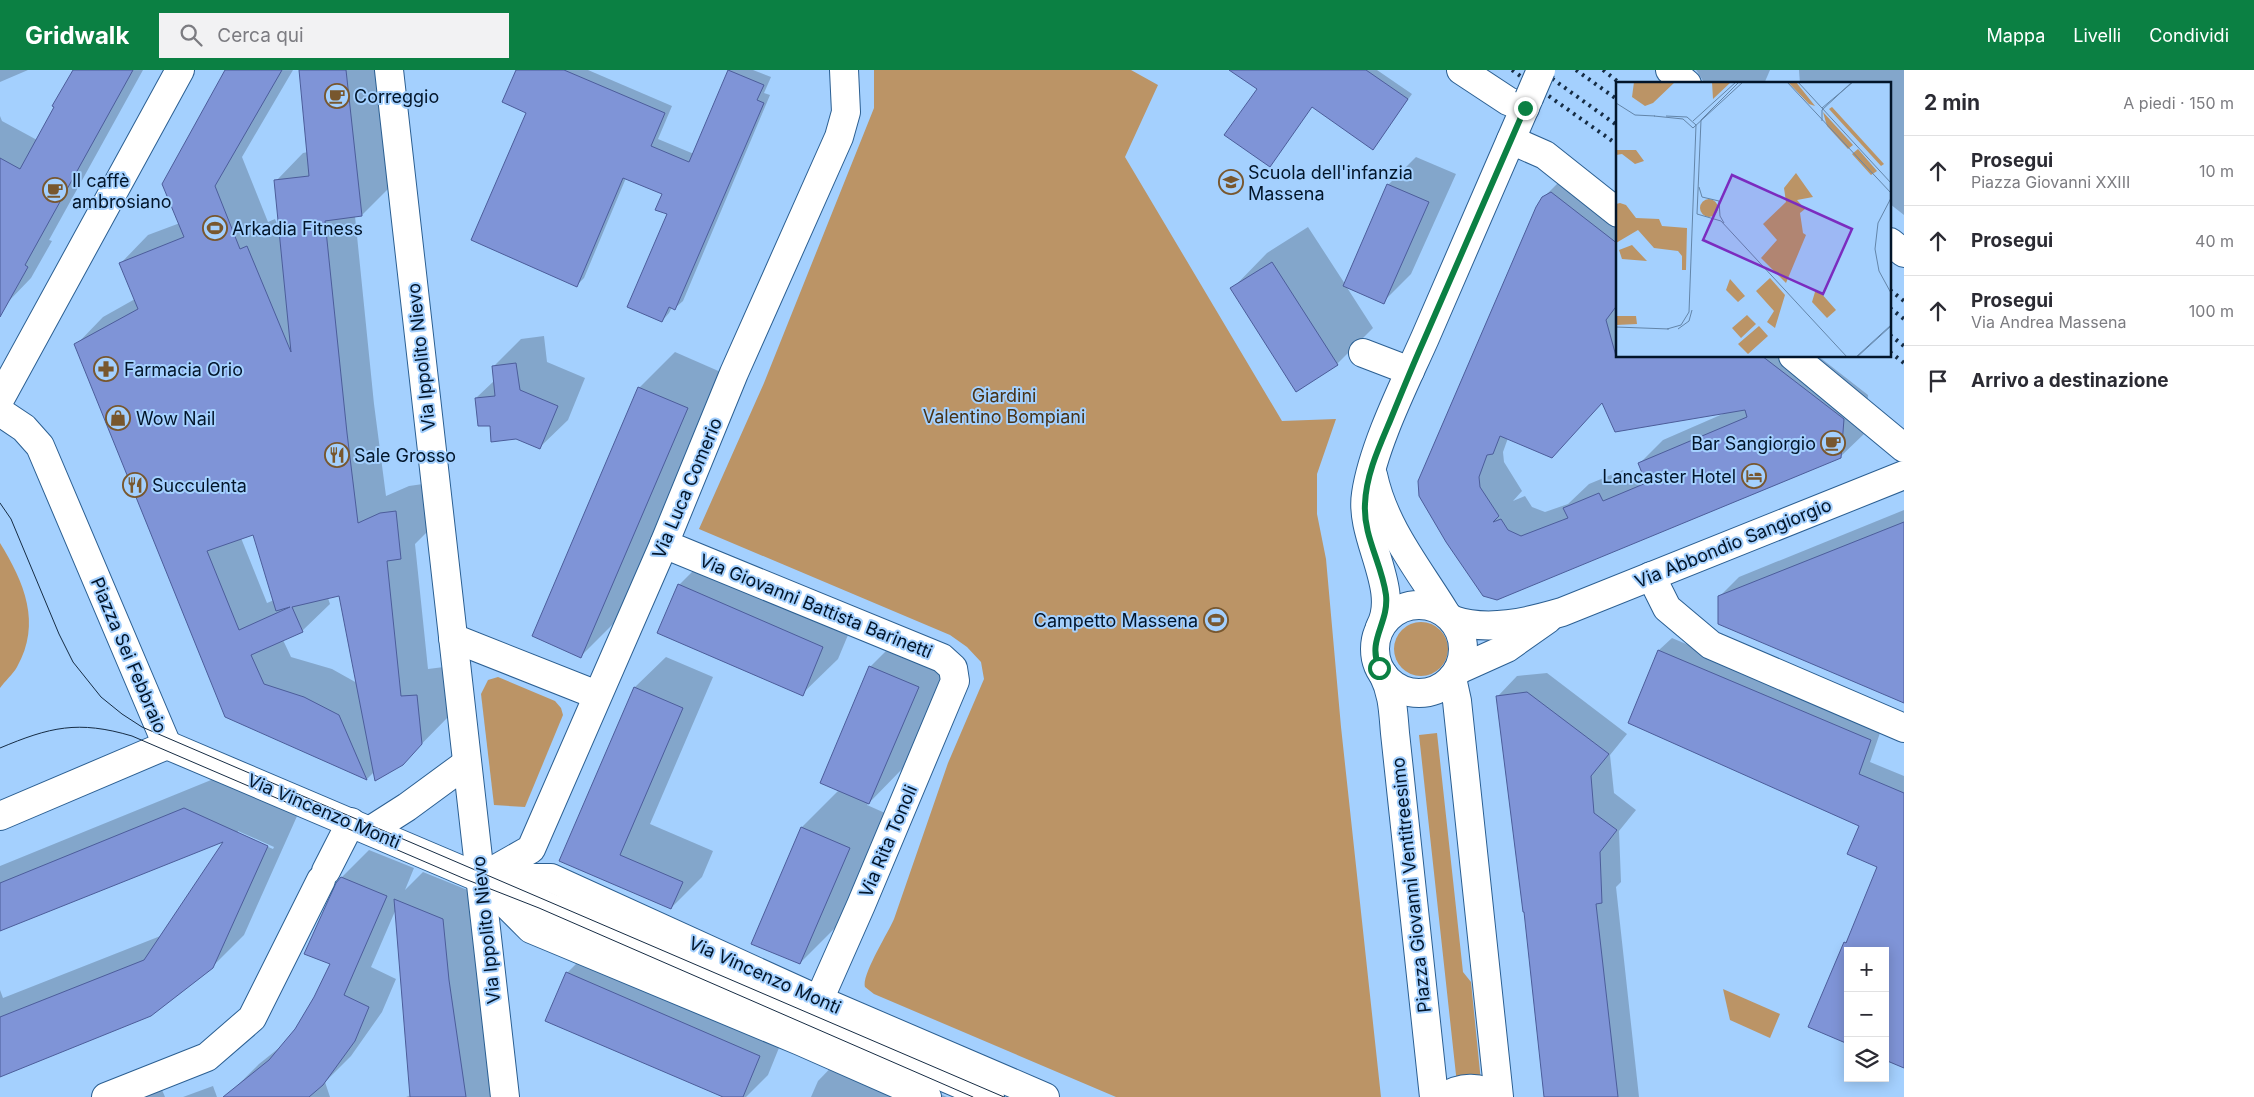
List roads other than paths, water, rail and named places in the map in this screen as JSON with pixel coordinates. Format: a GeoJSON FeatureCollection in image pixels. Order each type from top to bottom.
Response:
{"type":"FeatureCollection","features":[{"type":"Feature","properties":{"kind":"street"},"geometry":{"type":"LineString","coordinates":[[0,399],[180,70]]}},
{"type":"Feature","properties":{"kind":"street","name":"Via Ippolito Nievo"},"geometry":{"type":"LineString","coordinates":[[389,70],[504,1097]]}},
{"type":"Feature","properties":{"kind":"street","name":"Via Luca Comerio"},"geometry":{"type":"LineString","coordinates":[[480,878],[531,849],[664,544],[734,373],[838,137],[846,112],[844,70]]}},
{"type":"Feature","properties":{"kind":"street"},"geometry":{"type":"LineString","coordinates":[[1461,70],[1508,101],[1527,103]]}},
{"type":"Feature","properties":{"kind":"street"},"geometry":{"type":"LineString","coordinates":[[1373,466],[1378,494],[1393,529],[1459,629],[1463,644],[1462,658],[1455,674],[1441,687],[1420,693],[1399,688],[1383,674],[1376,662],[1374,647],[1385,615],[1386,595],[1367,527],[1365,506],[1367,486],[1373,466],[1379,447],[1410,371],[1541,70]]}},
{"type":"Feature","properties":{"kind":"street"},"geometry":{"type":"LineString","coordinates":[[1670,70],[1685,82]]}},
{"type":"Feature","properties":{"kind":"street"},"geometry":{"type":"LineString","coordinates":[[1511,140],[1545,155],[1616,211]]}},
{"type":"Feature","properties":{"kind":"street"},"geometry":{"type":"LineString","coordinates":[[1892,244],[1904,253]]}},
{"type":"Feature","properties":{"kind":"street"},"geometry":{"type":"LineString","coordinates":[[1363,353],[1410,371]]}},
{"type":"Feature","properties":{"kind":"street"},"geometry":{"type":"LineString","coordinates":[[1795,358],[1904,448]]}},
{"type":"Feature","properties":{"kind":"street","name":"Piazza Sei Febbraio"},"geometry":{"type":"LineString","coordinates":[[0,412],[24,428],[40,446],[167,745],[0,816]]}},
{"type":"Feature","properties":{"kind":"street","name":"Via Abbondio Sangiorgio"},"geometry":{"type":"LineString","coordinates":[[1455,674],[1507,648],[1542,623],[1562,612],[1904,475]]}},
{"type":"Feature","properties":{"kind":"street","name":"Via Giovanni Battista Barinetti"},"geometry":{"type":"LineString","coordinates":[[664,544],[942,658],[953,668],[955,681]]}},
{"type":"Feature","properties":{"kind":"street"},"geometry":{"type":"LineString","coordinates":[[1651,576],[1667,608],[1711,644],[1904,728]]}},
{"type":"Feature","properties":{"kind":"street"},"geometry":{"type":"LineString","coordinates":[[1380,627],[1396,611],[1410,606],[1424,605],[1449,616]]}},
{"type":"Feature","properties":{"kind":"street","name":"Via Abbondio Sangiorgio"},"geometry":{"type":"LineString","coordinates":[[1449,616],[1470,625],[1486,625],[1532,620],[1562,612]]}},
{"type":"Feature","properties":{"kind":"street"},"geometry":{"type":"LineString","coordinates":[[453,638],[597,695]]}},
{"type":"Feature","properties":{"kind":"street","name":"Piazza Giovanni Ventitreesimo"},"geometry":{"type":"LineString","coordinates":[[1383,674],[1394,704],[1396,742],[1434,1097]]}},
{"type":"Feature","properties":{"kind":"street"},"geometry":{"type":"LineString","coordinates":[[1455,674],[1497,1097]]}},
{"type":"Feature","properties":{"kind":"street","name":"Via Rita Tonoli"},"geometry":{"type":"LineString","coordinates":[[819,1000],[861,906],[955,681]]}},
{"type":"Feature","properties":{"kind":"street","name":"Via Vincenzo Monti"},"geometry":{"type":"LineString","coordinates":[[167,745],[480,878],[531,929],[800,1041],[927,1097]]}},
{"type":"Feature","properties":{"kind":"street"},"geometry":{"type":"LineString","coordinates":[[106,1097],[207,1058],[252,1018],[323,876],[361,826],[407,807],[467,764]]}},
{"type":"Feature","properties":{"kind":"street"},"geometry":{"type":"LineString","coordinates":[[480,878],[990,1097]]}},
{"type":"Feature","properties":{"kind":"street","name":"Via Vincenzo Monti"},"geometry":{"type":"LineString","coordinates":[[480,878],[552,878],[819,1000],[1045,1097]]}},
{"type":"Feature","properties":{"kind":"street"},"geometry":{"type":"LineString","coordinates":[[1444,1097],[1457,1091],[1475,1088],[1486,1090],[1497,1097]]}},
{"type":"Feature","properties":{"kind":"tram line"},"geometry":{"type":"LineString","coordinates":[[0,503],[11,519],[59,634],[73,662],[101,697],[142,727],[1004,1097]]}},
{"type":"Feature","properties":{"kind":"tram line"},"geometry":{"type":"LineString","coordinates":[[0,748],[34,735],[64,728],[96,728],[132,736],[465,879],[539,908],[973,1097]]}},
{"type":"Feature","properties":{"kind":"railway"},"geometry":{"type":"LineString","coordinates":[[1512,70],[1616,144]]}},
{"type":"Feature","properties":{"kind":"railway"},"geometry":{"type":"LineString","coordinates":[[1540,70],[1616,125]]}},
{"type":"Feature","properties":{"kind":"railway"},"geometry":{"type":"LineString","coordinates":[[1576,70],[1616,99]]}},
{"type":"Feature","properties":{"kind":"railway"},"geometry":{"type":"LineString","coordinates":[[1603,70],[1618,82]]}},
{"type":"Feature","properties":{"kind":"railway"},"geometry":{"type":"LineString","coordinates":[[1892,292],[1904,301]]}},
{"type":"Feature","properties":{"kind":"railway"},"geometry":{"type":"LineString","coordinates":[[1892,310],[1904,319]]}},
{"type":"Feature","properties":{"kind":"railway"},"geometry":{"type":"LineString","coordinates":[[1892,337],[1904,346]]}},
{"type":"Feature","properties":{"kind":"railway"},"geometry":{"type":"LineString","coordinates":[[1892,354],[1904,363]]}},
{"type":"Feature","properties":{"kind":"place","name":"Correggio"},"geometry":{"type":"Point","coordinates":[337,96]}},
{"type":"Feature","properties":{"kind":"place","name":"Scuola dell'infanzia Massena"},"geometry":{"type":"Point","coordinates":[1231,182]}},
{"type":"Feature","properties":{"kind":"place","name":"Il caffè ambrosiano"},"geometry":{"type":"Point","coordinates":[55,190]}},
{"type":"Feature","properties":{"kind":"place","name":"Arkadia Fitness"},"geometry":{"type":"Point","coordinates":[215,228]}},
{"type":"Feature","properties":{"kind":"place","name":"Farmacia Orio"},"geometry":{"type":"Point","coordinates":[106,369]}},
{"type":"Feature","properties":{"kind":"place","name":"Wow Nail"},"geometry":{"type":"Point","coordinates":[118,418]}},
{"type":"Feature","properties":{"kind":"place","name":"Bar Sangiorgio"},"geometry":{"type":"Point","coordinates":[1833,443]}},
{"type":"Feature","properties":{"kind":"place","name":"Sale Grosso"},"geometry":{"type":"Point","coordinates":[337,455]}},
{"type":"Feature","properties":{"kind":"place","name":"Lancaster Hotel"},"geometry":{"type":"Point","coordinates":[1754,476]}},
{"type":"Feature","properties":{"kind":"place","name":"Succulenta"},"geometry":{"type":"Point","coordinates":[135,485]}},
{"type":"Feature","properties":{"kind":"place","name":"Campetto Massena"},"geometry":{"type":"Point","coordinates":[1216,620]}},
{"type":"Feature","properties":{"kind":"park label","name":"Giardini Valentino Bompiani"},"geometry":{"type":"Point","coordinates":[1004,405]}}]}
